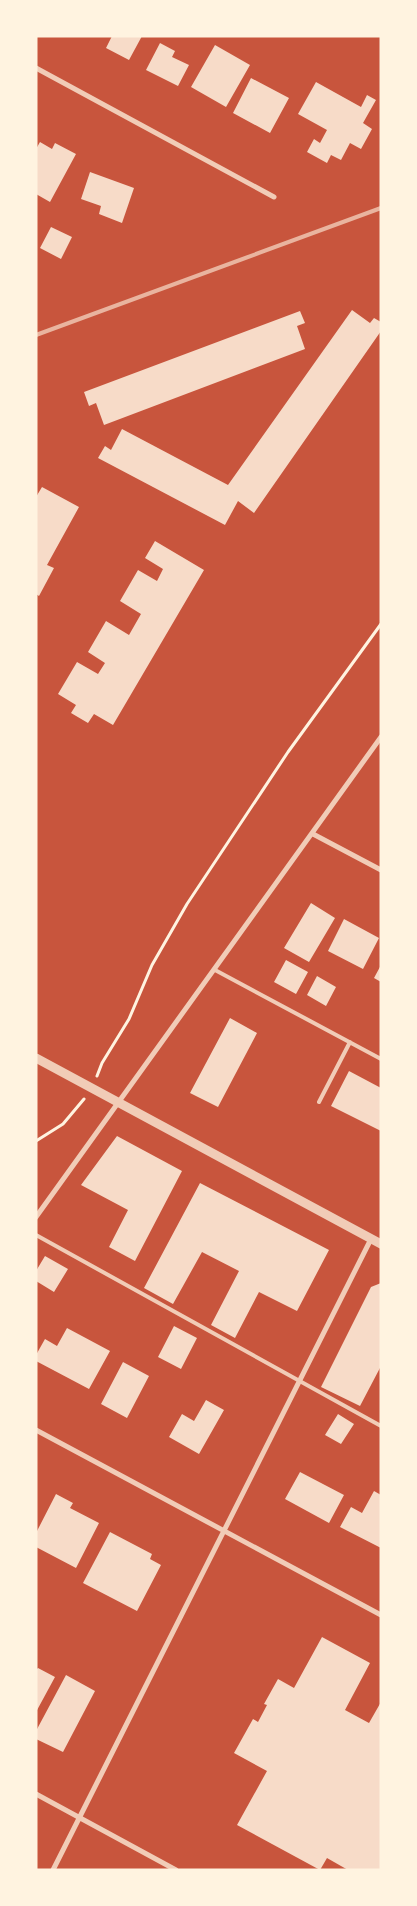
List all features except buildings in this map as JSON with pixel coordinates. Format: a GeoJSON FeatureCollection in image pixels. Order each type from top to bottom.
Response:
{"type":"FeatureCollection","features":[{"type":"Feature","properties":{"kind":"street"},"geometry":{"type":"LineString","coordinates":[[36,68],[274,197]]}},
{"type":"Feature","properties":{"kind":"street"},"geometry":{"type":"LineString","coordinates":[[36,1217],[381,737]]}},
{"type":"Feature","properties":{"kind":"street"},"geometry":{"type":"LineString","coordinates":[[313,834],[381,870]]}},
{"type":"Feature","properties":{"kind":"street"},"geometry":{"type":"LineString","coordinates":[[36,1058],[381,1244]]}},
{"type":"Feature","properties":{"kind":"street"},"geometry":{"type":"LineString","coordinates":[[53,1870],[371,1239]]}},
{"type":"Feature","properties":{"kind":"street"},"geometry":{"type":"LineString","coordinates":[[36,1430],[381,1615]]}},
{"type":"Feature","properties":{"kind":"street"},"geometry":{"type":"LineString","coordinates":[[36,1794],[176,1870]]}},
{"type":"Feature","properties":{"kind":"lane"},"geometry":{"type":"LineString","coordinates":[[215,970],[381,1059]]}},
{"type":"Feature","properties":{"kind":"lane"},"geometry":{"type":"LineString","coordinates":[[319,1102],[350,1042]]}},
{"type":"Feature","properties":{"kind":"lane"},"geometry":{"type":"LineString","coordinates":[[36,1235],[381,1426]]}},
{"type":"Feature","properties":{"kind":"path"},"geometry":{"type":"LineString","coordinates":[[99,1073],[102,1063],[129,1019],[152,965],[187,904],[288,752],[381,624]]}},
{"type":"Feature","properties":{"kind":"path"},"geometry":{"type":"LineString","coordinates":[[36,1141],[62,1124],[85,1098]]}},
{"type":"Feature","properties":{"kind":"railway"},"geometry":{"type":"LineString","coordinates":[[36,335],[381,208]]}}]}
